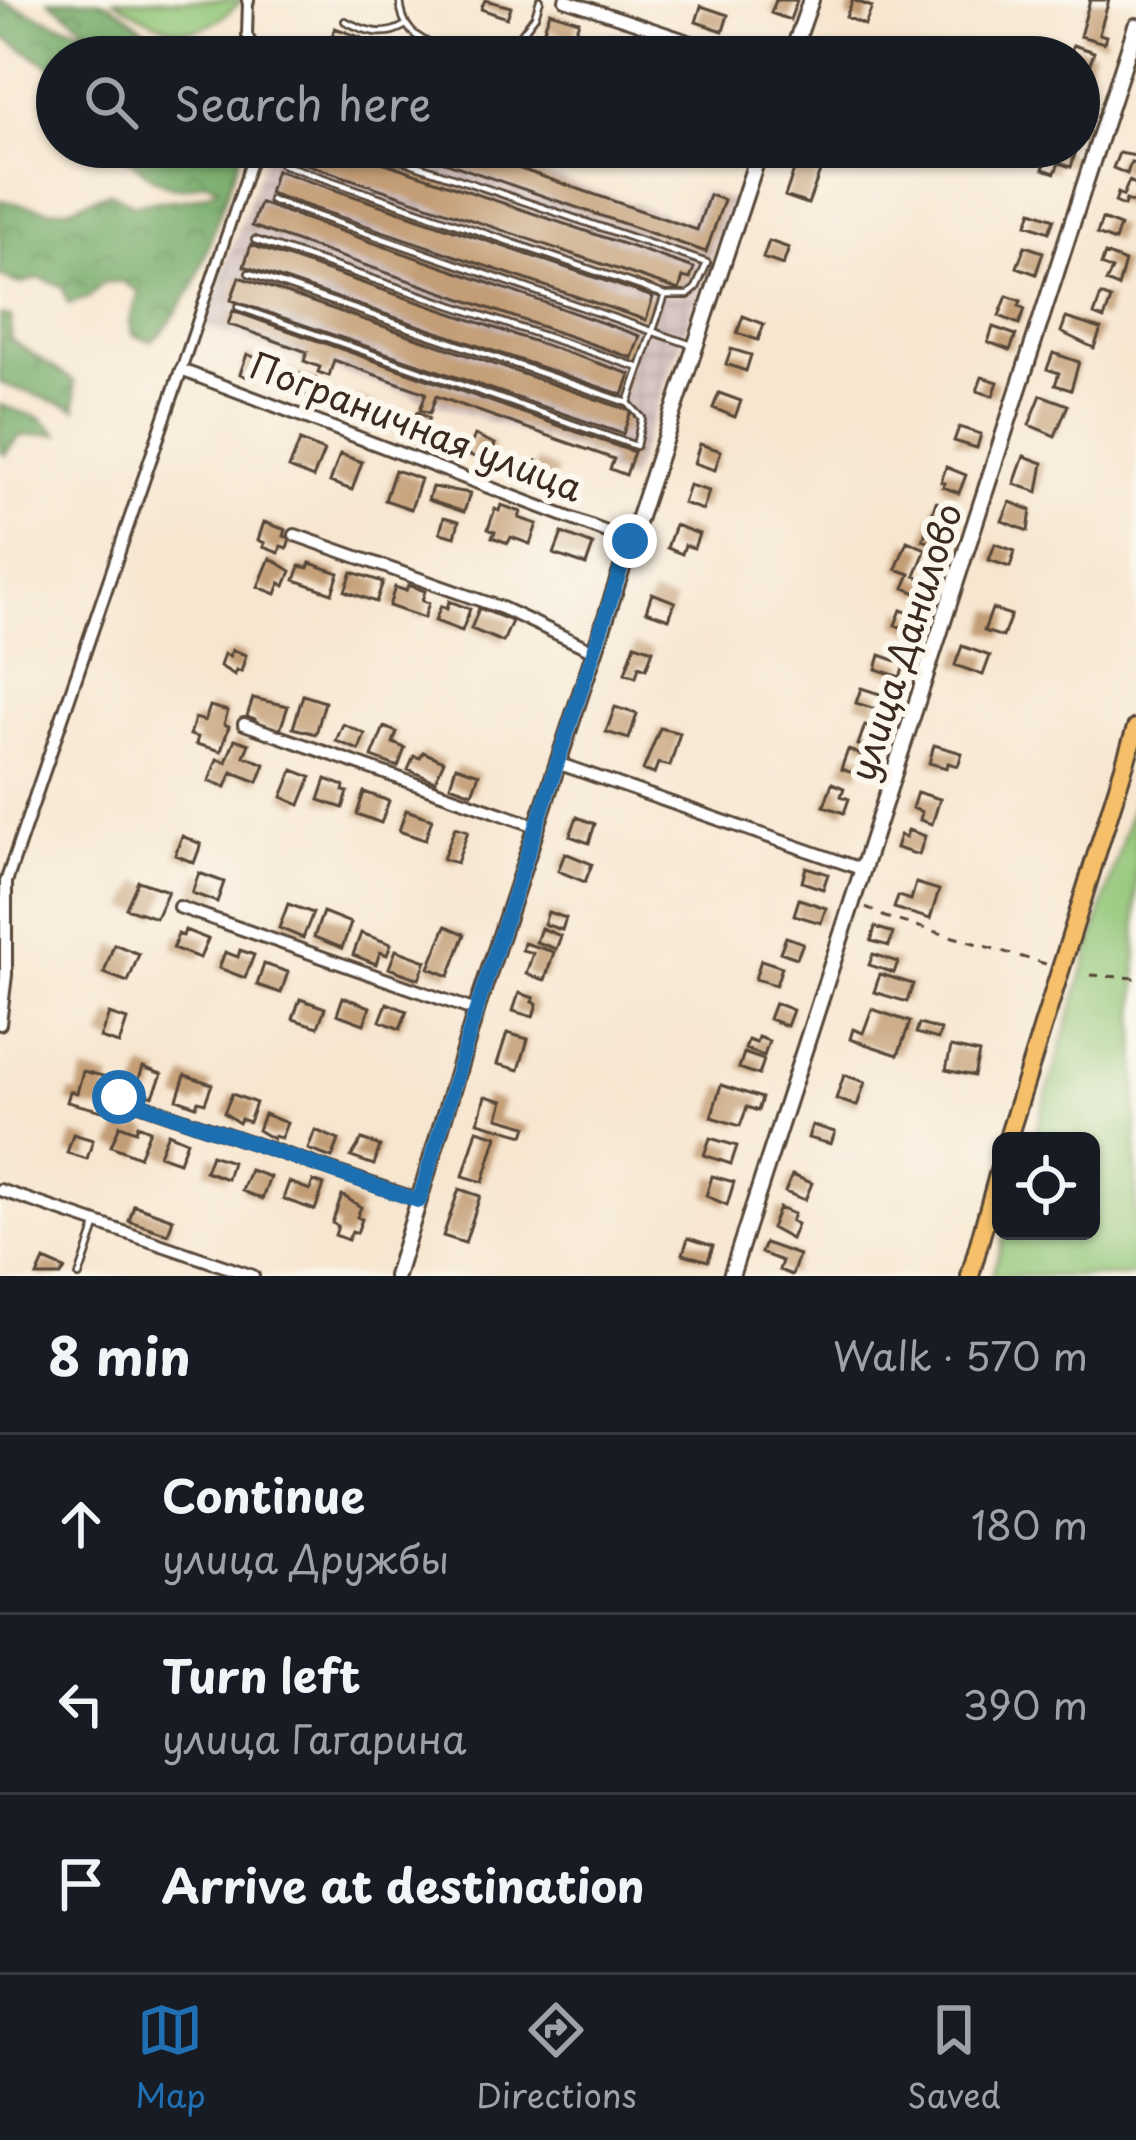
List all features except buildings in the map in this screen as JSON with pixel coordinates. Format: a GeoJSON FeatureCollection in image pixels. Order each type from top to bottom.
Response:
{"type":"FeatureCollection","features":[{"type":"Feature","properties":{"kind":"main road"},"geometry":{"type":"LineString","coordinates":[[1010,1132],[1136,728]]}},
{"type":"Feature","properties":{"kind":"main road"},"geometry":{"type":"LineString","coordinates":[[970,1276],[992,1197]]}},
{"type":"Feature","properties":{"kind":"street"},"geometry":{"type":"LineString","coordinates":[[248,0],[248,36]]}},
{"type":"Feature","properties":{"kind":"street"},"geometry":{"type":"LineString","coordinates":[[565,0],[673,36]]}},
{"type":"Feature","properties":{"kind":"street"},"geometry":{"type":"LineString","coordinates":[[798,36],[811,0]]}},
{"type":"Feature","properties":{"kind":"street","name":"улица Данилово"},"geometry":{"type":"LineString","coordinates":[[1100,138],[1136,26]]}},
{"type":"Feature","properties":{"kind":"street"},"geometry":{"type":"LineString","coordinates":[[0,1024],[6,976],[6,882],[249,168]]}},
{"type":"Feature","properties":{"kind":"street"},"geometry":{"type":"LineString","coordinates":[[396,1276],[476,1011],[754,168]]}},
{"type":"Feature","properties":{"kind":"street","name":"улица Данилово"},"geometry":{"type":"LineString","coordinates":[[731,1276],[1090,168]]}},
{"type":"Feature","properties":{"kind":"street","name":"Пограничная улица"},"geometry":{"type":"LineString","coordinates":[[181,370],[630,541]]}},
{"type":"Feature","properties":{"kind":"street"},"geometry":{"type":"LineString","coordinates":[[296,536],[502,608],[594,651]]}},
{"type":"Feature","properties":{"kind":"street"},"geometry":{"type":"LineString","coordinates":[[244,724],[536,826]]}},
{"type":"Feature","properties":{"kind":"street"},"geometry":{"type":"LineString","coordinates":[[557,763],[865,870]]}},
{"type":"Feature","properties":{"kind":"street"},"geometry":{"type":"LineString","coordinates":[[179,907],[476,1011]]}},
{"type":"Feature","properties":{"kind":"street"},"geometry":{"type":"LineString","coordinates":[[119,1097],[419,1201]]}},
{"type":"Feature","properties":{"kind":"street"},"geometry":{"type":"LineString","coordinates":[[0,1190],[254,1276]]}},
{"type":"Feature","properties":{"kind":"lane"},"geometry":{"type":"LineString","coordinates":[[400,0],[404,26],[419,36]]}},
{"type":"Feature","properties":{"kind":"lane"},"geometry":{"type":"LineString","coordinates":[[520,36],[540,0]]}},
{"type":"Feature","properties":{"kind":"lane"},"geometry":{"type":"LineString","coordinates":[[345,21],[380,33],[404,26]]}},
{"type":"Feature","properties":{"kind":"lane"},"geometry":{"type":"LineString","coordinates":[[293,168],[665,295],[688,295],[706,263],[425,168]]}},
{"type":"Feature","properties":{"kind":"lane"},"geometry":{"type":"LineString","coordinates":[[271,200],[694,346]]}},
{"type":"Feature","properties":{"kind":"lane"},"geometry":{"type":"LineString","coordinates":[[255,240],[640,368]]}},
{"type":"Feature","properties":{"kind":"lane"},"geometry":{"type":"LineString","coordinates":[[238,307],[636,446],[642,418],[628,403],[249,273]]}},
{"type":"Feature","properties":{"kind":"lane"},"geometry":{"type":"LineString","coordinates":[[628,403],[665,295]]}},
{"type":"Feature","properties":{"kind":"lane"},"geometry":{"type":"LineString","coordinates":[[79,1276],[98,1223]]}},
{"type":"Feature","properties":{"kind":"path"},"geometry":{"type":"LineString","coordinates":[[854,902],[885,917],[1046,964]]}},
{"type":"Feature","properties":{"kind":"path"},"geometry":{"type":"LineString","coordinates":[[1090,975],[1136,978]]}},
{"type":"Feature","properties":{"kind":"shaded area"},"geometry":{"type":"Polygon","coordinates":[[[261,168],[526,168],[687,221],[702,190],[733,201],[630,480],[605,473],[607,461],[203,326],[261,168]]]}},
{"type":"Feature","properties":{"kind":"green space"},"geometry":{"type":"Polygon","coordinates":[[[0,0],[90,31],[49,0],[98,0],[152,36],[36,36],[36,57],[0,35],[0,0]]]}},
{"type":"Feature","properties":{"kind":"green space"},"geometry":{"type":"Polygon","coordinates":[[[114,0],[242,0],[209,25],[179,30],[114,0]]]}},
{"type":"Feature","properties":{"kind":"green space"},"geometry":{"type":"Polygon","coordinates":[[[140,168],[236,168],[194,287],[151,341],[132,335],[130,321],[139,292],[121,281],[103,283],[88,298],[68,304],[62,286],[40,278],[19,284],[0,276],[0,200],[50,210],[110,192],[134,205],[200,196],[218,187],[205,182],[168,185],[140,168]]]}},
{"type":"Feature","properties":{"kind":"green space"},"geometry":{"type":"Polygon","coordinates":[[[0,314],[11,317],[11,340],[74,381],[76,409],[0,383],[0,314]]]}},
{"type":"Feature","properties":{"kind":"green space"},"geometry":{"type":"Polygon","coordinates":[[[0,405],[40,418],[58,434],[20,436],[5,455],[0,451],[0,405]]]}},
{"type":"Feature","properties":{"kind":"green space"},"geometry":{"type":"Polygon","coordinates":[[[1136,794],[1136,1276],[992,1276],[1003,1240],[1100,1240],[1100,1132],[1036,1132],[1136,794]]]}},
{"type":"Feature","properties":{"kind":"route"},"geometry":{"type":"LineString","coordinates":[[119,1097],[419,1201],[630,541]]}}]}
